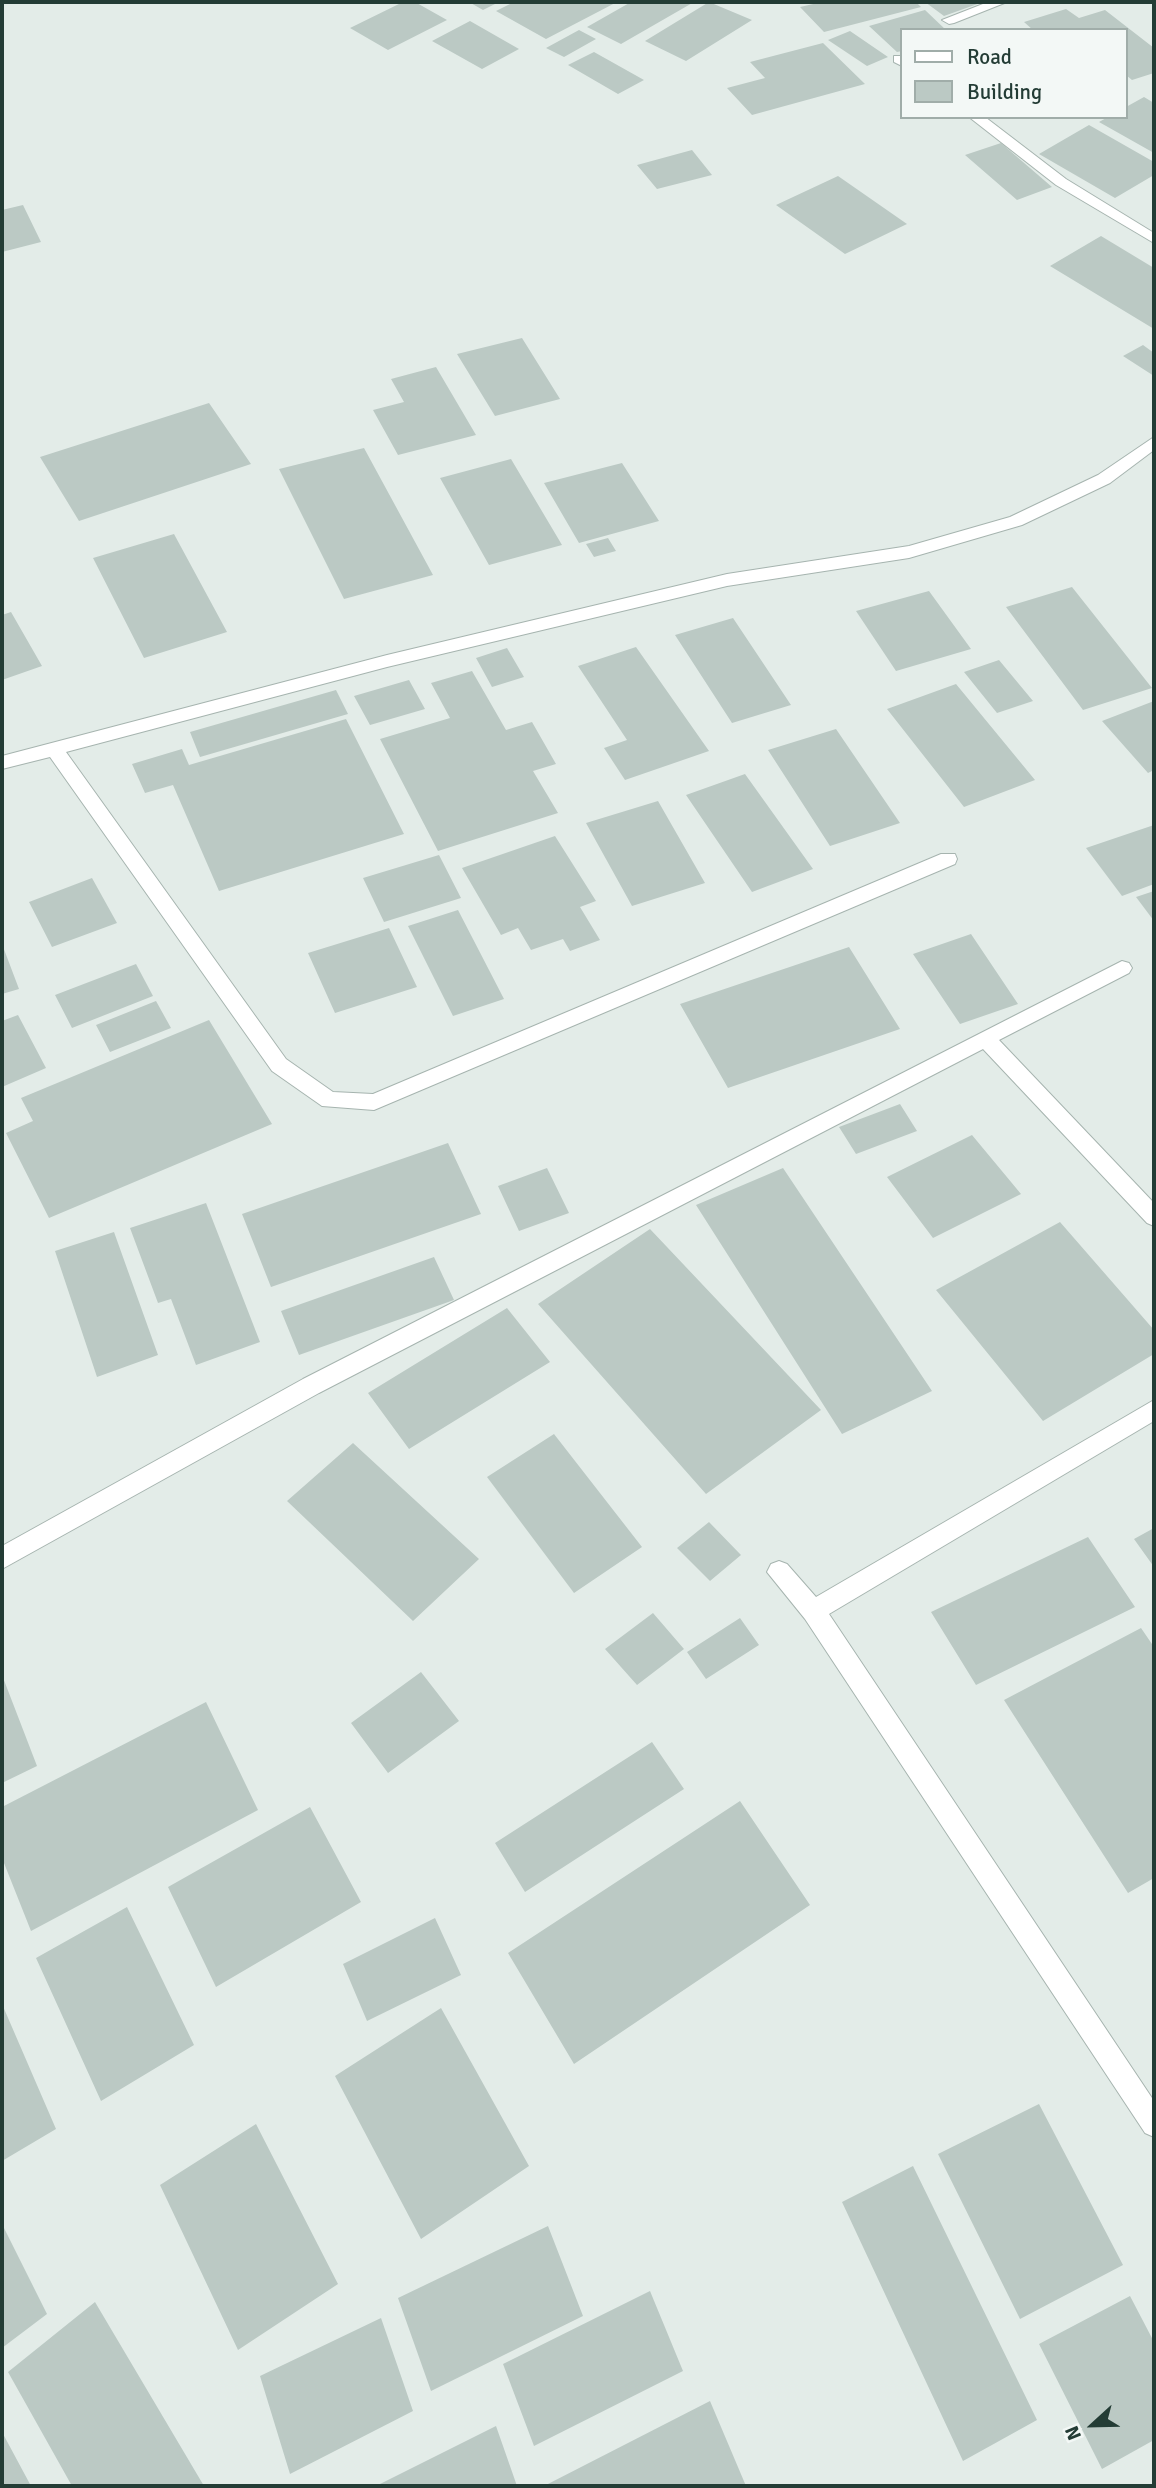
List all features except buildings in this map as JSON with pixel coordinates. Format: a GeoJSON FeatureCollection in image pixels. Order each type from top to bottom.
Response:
{"type":"FeatureCollection","features":[{"type":"Feature","properties":{"kind":"street"},"geometry":{"type":"LineString","coordinates":[[948,20],[1000,2]]}},
{"type":"Feature","properties":{"kind":"street"},"geometry":{"type":"LineString","coordinates":[[978,119],[1061,182],[1154,239]]}},
{"type":"Feature","properties":{"kind":"street"},"geometry":{"type":"LineString","coordinates":[[2,763],[387,661],[713,583],[909,552],[1016,522],[1104,479],[1154,442]]}},
{"type":"Feature","properties":{"kind":"street"},"geometry":{"type":"LineString","coordinates":[[55,750],[279,1065],[329,1100],[374,1102],[948,859]]}},
{"type":"Feature","properties":{"kind":"street"},"geometry":{"type":"LineString","coordinates":[[2,1558],[311,1386],[1122,968]]}},
{"type":"Feature","properties":{"kind":"street"},"geometry":{"type":"LineString","coordinates":[[986,1039],[1154,1217]]}},
{"type":"Feature","properties":{"kind":"street"},"geometry":{"type":"LineString","coordinates":[[813,1611],[1154,1410]]}},
{"type":"Feature","properties":{"kind":"street"},"geometry":{"type":"LineString","coordinates":[[779,1572],[813,1611],[1154,2124]]}}]}
